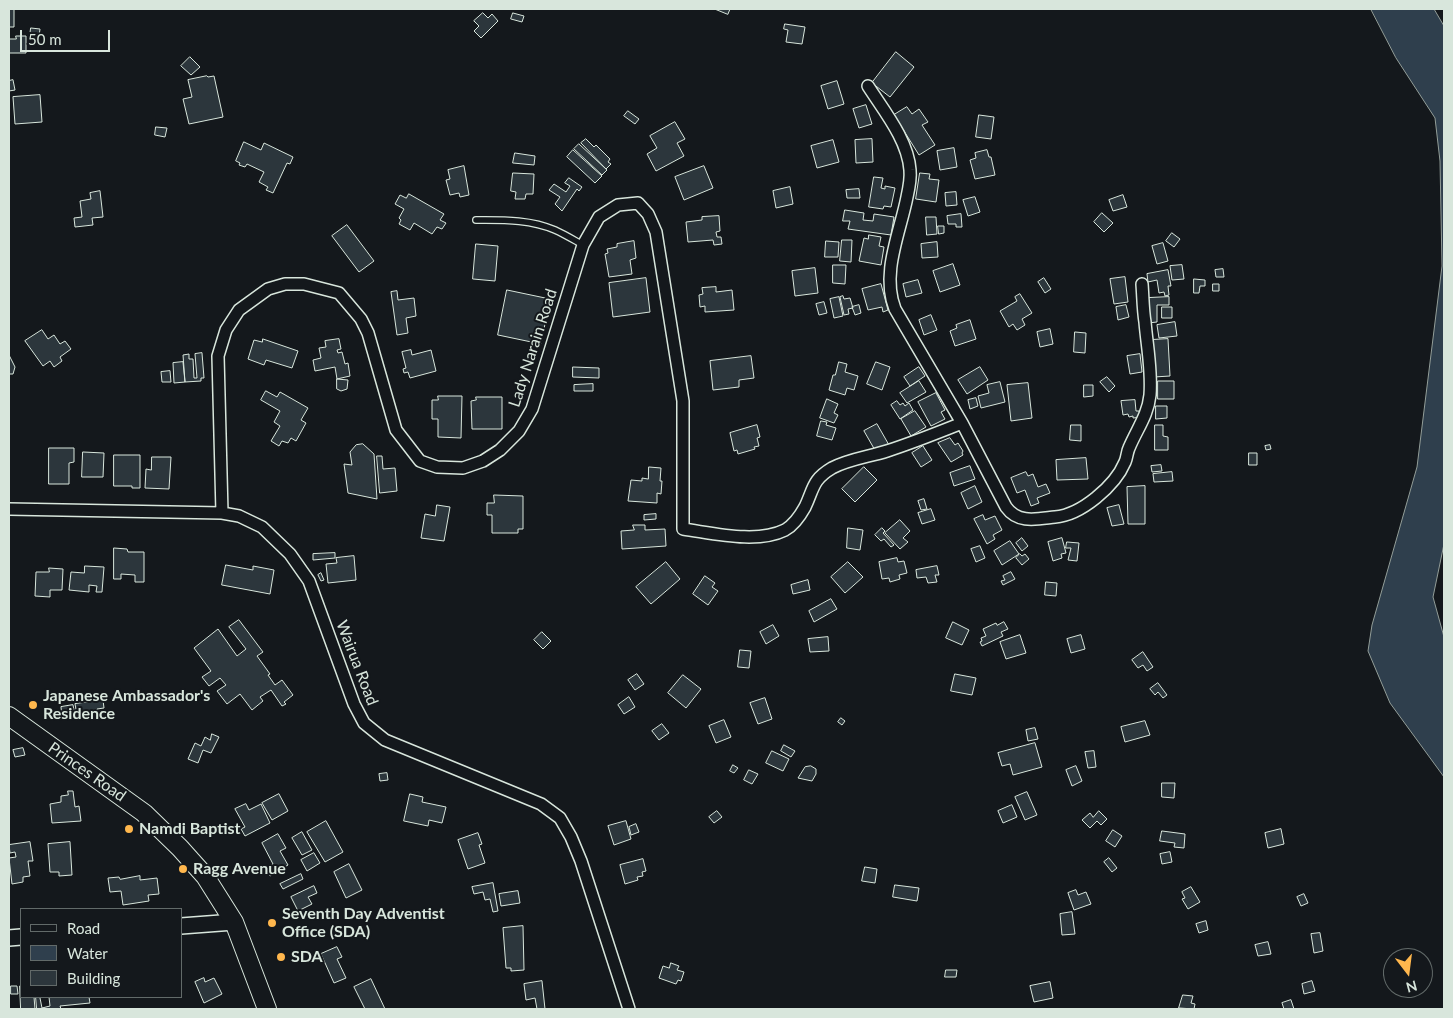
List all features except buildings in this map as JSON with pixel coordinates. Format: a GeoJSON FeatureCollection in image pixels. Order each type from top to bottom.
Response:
{"type":"FeatureCollection","features":[{"type":"Feature","properties":{"kind":"main road","name":"Princes Road"},"geometry":{"type":"LineString","coordinates":[[9,716],[144,813],[180,848],[205,876],[234,922],[267,1009]]}},
{"type":"Feature","properties":{"kind":"main road"},"geometry":{"type":"LineString","coordinates":[[182,926],[234,922]]}},
{"type":"Feature","properties":{"kind":"street"},"geometry":{"type":"LineString","coordinates":[[868,86],[904,145],[910,170],[910,182],[889,283],[895,309],[962,423],[1006,507],[1010,513],[1019,518],[1032,520],[1062,516],[1082,507],[1100,494],[1113,481],[1125,463],[1129,448],[1145,418],[1150,397],[1151,372],[1144,319],[1142,284]]}},
{"type":"Feature","properties":{"kind":"street","name":"Lady Narain Road"},"geometry":{"type":"LineString","coordinates":[[222,512],[218,356],[226,330],[240,310],[252,300],[268,289],[285,284],[304,284],[339,293],[361,320],[368,333],[396,430],[420,461],[436,467],[462,468],[483,461],[500,450],[519,431],[532,409],[583,245],[599,217],[618,205],[638,203],[648,214],[656,232],[683,401],[683,530],[747,537],[770,535],[785,530],[795,522],[804,508],[815,480],[830,470],[844,462],[889,451],[962,423]]}},
{"type":"Feature","properties":{"kind":"street","name":"Wairua Road"},"geometry":{"type":"LineString","coordinates":[[9,509],[222,512],[239,516],[262,527],[290,554],[309,581],[354,704],[364,723],[385,740],[541,804],[560,818],[571,837],[581,861],[629,1009]]}},
{"type":"Feature","properties":{"kind":"lane"},"geometry":{"type":"LineString","coordinates":[[476,220],[539,224],[556,230],[583,245]]}},
{"type":"Feature","properties":{"kind":"water"},"geometry":{"type":"Polygon","coordinates":[[[1371,9],[1434,9],[1444,26],[1444,544],[1433,597],[1444,637],[1444,777],[1390,703],[1368,651],[1372,625],[1417,467],[1442,266],[1440,161],[1435,118],[1396,58],[1371,9]]]}},
{"type":"Feature","properties":{"kind":"place","name":"Japanese Ambassador's Residence"},"geometry":{"type":"Point","coordinates":[33,705]}},
{"type":"Feature","properties":{"kind":"place","name":"Namdi Baptist"},"geometry":{"type":"Point","coordinates":[129,829]}},
{"type":"Feature","properties":{"kind":"place","name":"Ragg Avenue"},"geometry":{"type":"Point","coordinates":[183,869]}},
{"type":"Feature","properties":{"kind":"place","name":"Seventh Day Adventist Office (SDA)"},"geometry":{"type":"Point","coordinates":[272,923]}},
{"type":"Feature","properties":{"kind":"place","name":"SDA"},"geometry":{"type":"Point","coordinates":[281,957]}}]}
